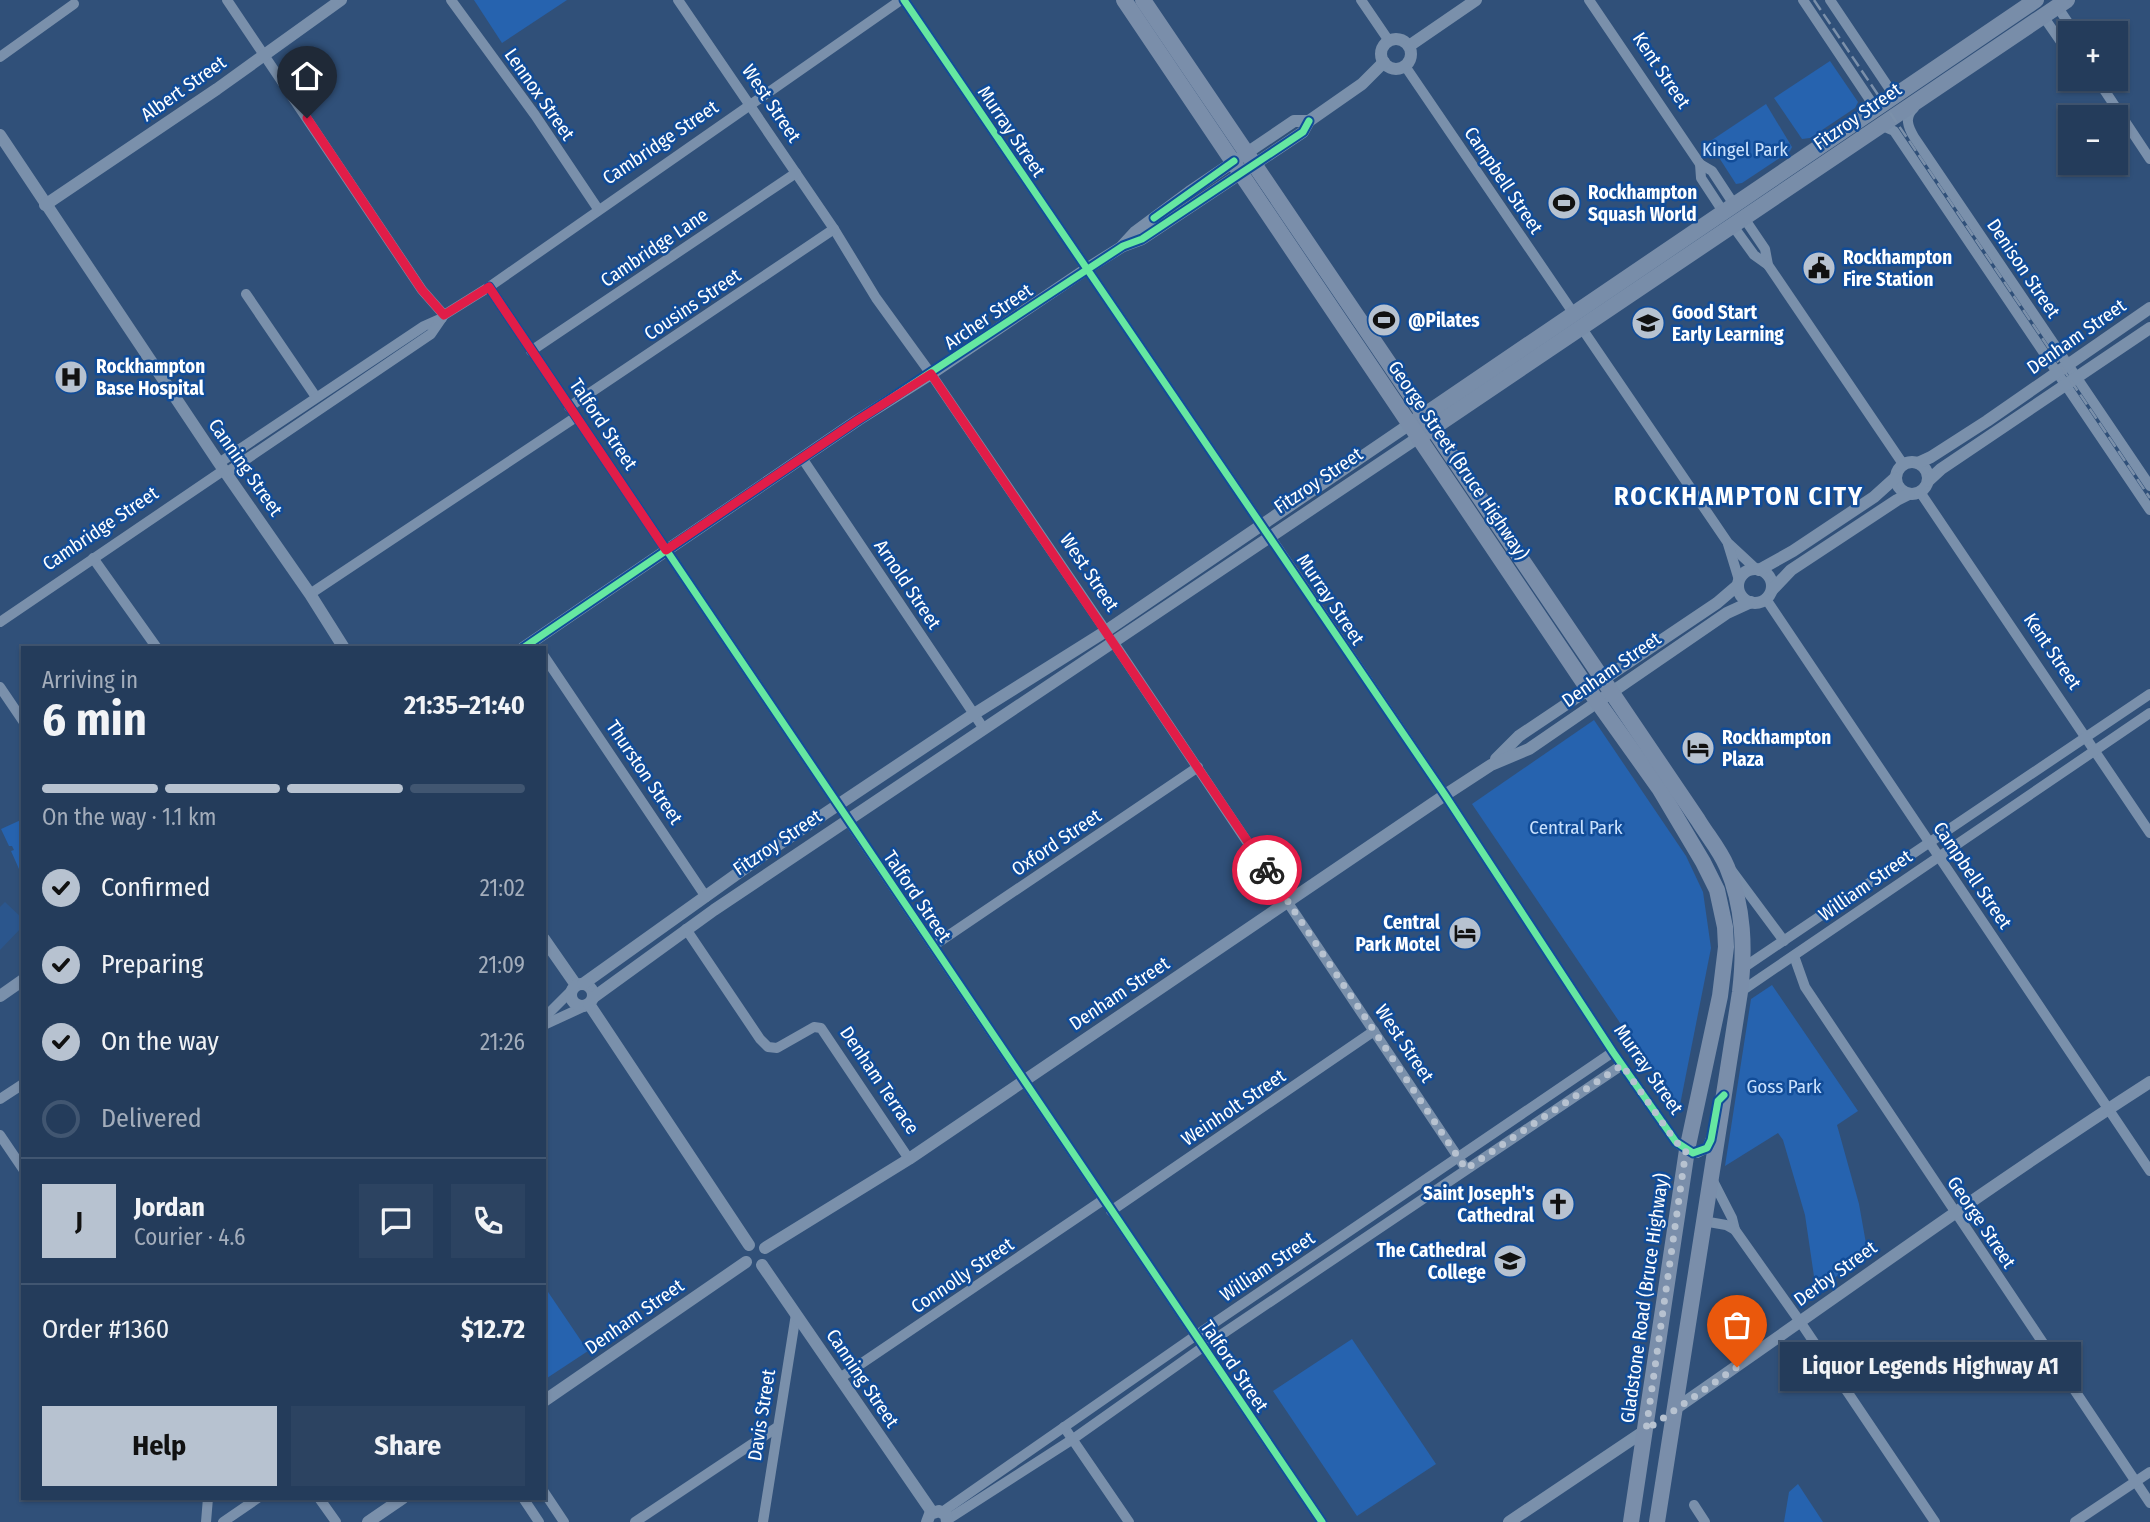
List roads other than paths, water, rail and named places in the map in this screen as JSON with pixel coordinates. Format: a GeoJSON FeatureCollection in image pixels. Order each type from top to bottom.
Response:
{"type":"FeatureCollection","features":[{"type":"Feature","properties":{"kind":"highway","name":"George Street (Bruce Highway)"},"geometry":{"type":"LineString","coordinates":[[1124,0],[1245,163]]}},
{"type":"Feature","properties":{"kind":"highway","name":"George Street (Bruce Highway)"},"geometry":{"type":"LineString","coordinates":[[1143,0],[1245,163],[1421,426],[1600,691],[1726,865]]}},
{"type":"Feature","properties":{"kind":"highway","name":"George Street (Bruce Highway)"},"geometry":{"type":"LineString","coordinates":[[1600,691],[1710,875]]}},
{"type":"Feature","properties":{"kind":"highway"},"geometry":{"type":"LineString","coordinates":[[1657,1522],[1743,968],[1744,936],[1726,865]]}},
{"type":"Feature","properties":{"kind":"highway","name":"Gladstone Road (Bruce Highway)"},"geometry":{"type":"LineString","coordinates":[[1631,1522],[1686,1150],[1710,1046],[1726,947],[1722,909],[1710,875]]}},
{"type":"Feature","properties":{"kind":"highway"},"geometry":{"type":"LineString","coordinates":[[1710,1046],[1733,978],[1743,968]]}},
{"type":"Feature","properties":{"kind":"highway","name":"Derby Street"},"geometry":{"type":"LineString","coordinates":[[1646,1430],[1675,1409]]}},
{"type":"Feature","properties":{"kind":"main road","name":"Fitzroy Street"},"geometry":{"type":"LineString","coordinates":[[1878,117],[1902,91],[2034,1]]}},
{"type":"Feature","properties":{"kind":"main road"},"geometry":{"type":"LineString","coordinates":[[2034,1],[2043,16]]}},
{"type":"Feature","properties":{"kind":"main road","name":"Fitzroy Street"},"geometry":{"type":"LineString","coordinates":[[1421,426],[1878,117],[1951,77],[2043,16],[2059,2]]}},
{"type":"Feature","properties":{"kind":"street"},"geometry":{"type":"LineString","coordinates":[[227,0],[422,290],[443,316]]}},
{"type":"Feature","properties":{"kind":"street","name":"Albert Street"},"geometry":{"type":"LineString","coordinates":[[45,205],[217,89],[341,0]]}},
{"type":"Feature","properties":{"kind":"street","name":"Lennox Street"},"geometry":{"type":"LineString","coordinates":[[451,0],[535,115],[598,209]]}},
{"type":"Feature","properties":{"kind":"street","name":"West Street"},"geometry":{"type":"LineString","coordinates":[[678,0],[834,229],[875,297],[931,374],[1106,631],[1466,1169]]}},
{"type":"Feature","properties":{"kind":"street","name":"Cambridge Street"},"geometry":{"type":"LineString","coordinates":[[223,468],[316,397],[489,287],[903,0]]}},
{"type":"Feature","properties":{"kind":"street","name":"Murray Street"},"geometry":{"type":"LineString","coordinates":[[903,0],[1445,795],[1613,1052],[1676,1142],[1686,1150],[1697,1153],[1707,1148],[1718,1101],[1724,1095]]}},
{"type":"Feature","properties":{"kind":"street"},"geometry":{"type":"LineString","coordinates":[[1361,0],[1389,41]]}},
{"type":"Feature","properties":{"kind":"street"},"geometry":{"type":"LineString","coordinates":[[1409,46],[1476,0]]}},
{"type":"Feature","properties":{"kind":"street","name":"Kent Street"},"geometry":{"type":"LineString","coordinates":[[1589,0],[1700,164],[1701,178],[1734,216],[1754,255],[1768,265],[1903,464]]}},
{"type":"Feature","properties":{"kind":"street","name":"Denison Street"},"geometry":{"type":"LineString","coordinates":[[1803,0],[1878,117],[1894,131],[2063,369]]}},
{"type":"Feature","properties":{"kind":"street"},"geometry":{"type":"LineString","coordinates":[[1830,0],[1889,88],[1902,91]]}},
{"type":"Feature","properties":{"kind":"street"},"geometry":{"type":"LineString","coordinates":[[2059,2],[2069,21]]}},
{"type":"Feature","properties":{"kind":"street"},"geometry":{"type":"LineString","coordinates":[[0,57],[74,4]]}},
{"type":"Feature","properties":{"kind":"street"},"geometry":{"type":"LineString","coordinates":[[2043,16],[2058,38]]}},
{"type":"Feature","properties":{"kind":"street"},"geometry":{"type":"LineString","coordinates":[[1400,40],[1409,46],[1411,57],[1405,66],[1396,69],[1384,62],[1381,53],[1389,41],[1400,40]]}},
{"type":"Feature","properties":{"kind":"street","name":"Archer Street"},"geometry":{"type":"LineString","coordinates":[[532,645],[802,458],[1088,268],[1123,246],[1142,239],[1245,163],[1294,121],[1309,121],[1362,85],[1384,62]]}},
{"type":"Feature","properties":{"kind":"street","name":"Campbell Street"},"geometry":{"type":"LineString","coordinates":[[1405,66],[1728,543],[1758,569]]}},
{"type":"Feature","properties":{"kind":"street","name":"Denison Street"},"geometry":{"type":"LineString","coordinates":[[1951,77],[1911,111],[1908,117],[1910,130],[2150,510]]}},
{"type":"Feature","properties":{"kind":"street"},"geometry":{"type":"LineString","coordinates":[[2105,91],[2150,159]]}},
{"type":"Feature","properties":{"kind":"street","name":"Canning Street"},"geometry":{"type":"LineString","coordinates":[[0,135],[343,646]]}},
{"type":"Feature","properties":{"kind":"street","name":"Cambridge Lane"},"geometry":{"type":"LineString","coordinates":[[531,351],[796,173]]}},
{"type":"Feature","properties":{"kind":"street","name":"Cousins Street"},"geometry":{"type":"LineString","coordinates":[[569,407],[834,229]]}},
{"type":"Feature","properties":{"kind":"street","name":"Talford Street"},"geometry":{"type":"LineString","coordinates":[[489,287],[1322,1522]]}},
{"type":"Feature","properties":{"kind":"street"},"geometry":{"type":"LineString","coordinates":[[246,294],[316,397]]}},
{"type":"Feature","properties":{"kind":"street","name":"Denham Street"},"geometry":{"type":"LineString","coordinates":[[1918,463],[2063,369],[2150,308]]}},
{"type":"Feature","properties":{"kind":"street","name":"Cambridge Street"},"geometry":{"type":"LineString","coordinates":[[0,622],[223,468],[431,334],[443,316]]}},
{"type":"Feature","properties":{"kind":"street","name":"Denham Street"},"geometry":{"type":"LineString","coordinates":[[1928,481],[1941,469],[2150,328]]}},
{"type":"Feature","properties":{"kind":"street","name":"Denison Street"},"geometry":{"type":"LineString","coordinates":[[2071,381],[2150,486]]}},
{"type":"Feature","properties":{"kind":"street"},"geometry":{"type":"LineString","coordinates":[[310,594],[576,417]]}},
{"type":"Feature","properties":{"kind":"street","name":"Fitzroy Street"},"geometry":{"type":"LineString","coordinates":[[589,1003],[652,954],[706,897],[769,851],[974,714],[1106,631],[1340,473],[1421,426]]}},
{"type":"Feature","properties":{"kind":"street","name":"Fitzroy Street"},"geometry":{"type":"LineString","coordinates":[[577,986],[643,941],[714,910],[1349,485],[1421,426]]}},
{"type":"Feature","properties":{"kind":"street","name":"Arnold Street"},"geometry":{"type":"LineString","coordinates":[[802,458],[984,729]]}},
{"type":"Feature","properties":{"kind":"street"},"geometry":{"type":"LineString","coordinates":[[1895,478],[1874,497],[1793,551],[1758,569],[1746,572],[1739,582],[1741,596],[1751,602],[1769,594],[1791,570],[1894,502],[1914,493],[1928,481],[1926,470],[1918,463],[1903,464],[1896,472],[1898,487],[1914,493]]}},
{"type":"Feature","properties":{"kind":"street"},"geometry":{"type":"LineString","coordinates":[[1340,473],[1349,485]]}},
{"type":"Feature","properties":{"kind":"street","name":"Kent Street"},"geometry":{"type":"LineString","coordinates":[[1914,493],[2150,833]]}},
{"type":"Feature","properties":{"kind":"street","name":"Campbell Street"},"geometry":{"type":"LineString","coordinates":[[1728,543],[1739,582]]}},
{"type":"Feature","properties":{"kind":"street"},"geometry":{"type":"LineString","coordinates":[[93,558],[156,646]]}},
{"type":"Feature","properties":{"kind":"street"},"geometry":{"type":"LineString","coordinates":[[1758,569],[1768,575],[1769,594]]}},
{"type":"Feature","properties":{"kind":"street","name":"Denham Street"},"geometry":{"type":"LineString","coordinates":[[765,1248],[909,1159],[1445,795],[1491,765],[1529,749],[1600,691],[1717,603],[1739,582]]}},
{"type":"Feature","properties":{"kind":"street","name":"Campbell Street"},"geometry":{"type":"LineString","coordinates":[[1769,594],[1930,843],[2150,1171]]}},
{"type":"Feature","properties":{"kind":"street","name":"Denham Street"},"geometry":{"type":"LineString","coordinates":[[1600,691],[1727,613],[1751,602]]}},
{"type":"Feature","properties":{"kind":"street","name":"Thurston Street"},"geometry":{"type":"LineString","coordinates":[[546,659],[714,910]]}},
{"type":"Feature","properties":{"kind":"street"},"geometry":{"type":"LineString","coordinates":[[0,687],[21,718]]}},
{"type":"Feature","properties":{"kind":"street","name":"William Street"},"geometry":{"type":"LineString","coordinates":[[1743,968],[2150,694]]}},
{"type":"Feature","properties":{"kind":"street","name":"William Street"},"geometry":{"type":"LineString","coordinates":[[1740,992],[2150,713]]}},
{"type":"Feature","properties":{"kind":"street","name":"Oxford Street"},"geometry":{"type":"LineString","coordinates":[[933,946],[1198,767]]}},
{"type":"Feature","properties":{"kind":"street"},"geometry":{"type":"LineString","coordinates":[[1726,865],[1739,878],[1784,941]]}},
{"type":"Feature","properties":{"kind":"street","name":"Denham Terrace"},"geometry":{"type":"LineString","coordinates":[[682,924],[768,1047],[777,1048],[814,1027],[821,1028],[909,1159]]}},
{"type":"Feature","properties":{"kind":"street"},"geometry":{"type":"LineString","coordinates":[[643,941],[652,954]]}},
{"type":"Feature","properties":{"kind":"street"},"geometry":{"type":"LineString","coordinates":[[546,942],[577,986]]}},
{"type":"Feature","properties":{"kind":"street","name":"George Street"},"geometry":{"type":"LineString","coordinates":[[1794,956],[1805,987],[2150,1503]]}},
{"type":"Feature","properties":{"kind":"street"},"geometry":{"type":"LineString","coordinates":[[0,996],[21,981]]}},
{"type":"Feature","properties":{"kind":"street"},"geometry":{"type":"LineString","coordinates":[[577,986],[571,995],[573,1002],[589,1003]]}},
{"type":"Feature","properties":{"kind":"street"},"geometry":{"type":"LineString","coordinates":[[546,1016],[577,986],[590,987],[589,1003],[749,1245]]}},
{"type":"Feature","properties":{"kind":"street"},"geometry":{"type":"LineString","coordinates":[[546,1024],[589,1003]]}},
{"type":"Feature","properties":{"kind":"street","name":"Weinholt Street"},"geometry":{"type":"LineString","coordinates":[[1111,1212],[1374,1031]]}},
{"type":"Feature","properties":{"kind":"street","name":"William Street"},"geometry":{"type":"LineString","coordinates":[[936,1519],[1195,1336],[1613,1052]]}},
{"type":"Feature","properties":{"kind":"street"},"geometry":{"type":"LineString","coordinates":[[936,1519],[1073,1439],[1203,1347],[1622,1065]]}},
{"type":"Feature","properties":{"kind":"street","name":"Derby Street"},"geometry":{"type":"LineString","coordinates":[[1675,1409],[1955,1213],[2150,1082]]}},
{"type":"Feature","properties":{"kind":"street"},"geometry":{"type":"LineString","coordinates":[[0,1100],[21,1085]]}},
{"type":"Feature","properties":{"kind":"street"},"geometry":{"type":"LineString","coordinates":[[0,1135],[21,1166]]}},
{"type":"Feature","properties":{"kind":"street"},"geometry":{"type":"LineString","coordinates":[[1711,1176],[1732,1218],[1735,1230],[1935,1522]]}},
{"type":"Feature","properties":{"kind":"street","name":"Connolly Street"},"geometry":{"type":"LineString","coordinates":[[840,1378],[1103,1200]]}},
{"type":"Feature","properties":{"kind":"street"},"geometry":{"type":"LineString","coordinates":[[1703,1221],[1735,1230]]}},
{"type":"Feature","properties":{"kind":"street"},"geometry":{"type":"LineString","coordinates":[[757,1244],[765,1248],[768,1255],[762,1265],[754,1267],[746,1262],[744,1253],[749,1245],[757,1244]]}},
{"type":"Feature","properties":{"kind":"street","name":"Denham Street"},"geometry":{"type":"LineString","coordinates":[[546,1400],[746,1262]]}},
{"type":"Feature","properties":{"kind":"street","name":"Canning Street"},"geometry":{"type":"LineString","coordinates":[[762,1265],[936,1519]]}},
{"type":"Feature","properties":{"kind":"street","name":"Davis Street"},"geometry":{"type":"LineString","coordinates":[[763,1522],[796,1314]]}},
{"type":"Feature","properties":{"kind":"street"},"geometry":{"type":"LineString","coordinates":[[1064,1427],[1129,1522]]}},
{"type":"Feature","properties":{"kind":"street"},"geometry":{"type":"LineString","coordinates":[[635,1522],[776,1428]]}},
{"type":"Feature","properties":{"kind":"street","name":"Derby Street"},"geometry":{"type":"LineString","coordinates":[[1509,1522],[1646,1430]]}},
{"type":"Feature","properties":{"kind":"street"},"geometry":{"type":"LineString","coordinates":[[2075,1522],[2150,1472]]}},
{"type":"Feature","properties":{"kind":"street"},"geometry":{"type":"LineString","coordinates":[[546,1495],[564,1522]]}},
{"type":"Feature","properties":{"kind":"street"},"geometry":{"type":"LineString","coordinates":[[205,1521],[208,1500]]}},
{"type":"Feature","properties":{"kind":"street"},"geometry":{"type":"LineString","coordinates":[[223,1522],[255,1500]]}},
{"type":"Feature","properties":{"kind":"street"},"geometry":{"type":"LineString","coordinates":[[320,1500],[336,1522]]}},
{"type":"Feature","properties":{"kind":"street"},"geometry":{"type":"LineString","coordinates":[[368,1522],[400,1500]]}},
{"type":"Feature","properties":{"kind":"street"},"geometry":{"type":"LineString","coordinates":[[524,1500],[539,1522]]}},
{"type":"Feature","properties":{"kind":"street"},"geometry":{"type":"LineString","coordinates":[[1694,1505],[1705,1522]]}},
{"type":"Feature","properties":{"kind":"railway"},"geometry":{"type":"LineString","coordinates":[[1814,0],[2150,498]]}},
{"type":"Feature","properties":{"kind":"place","name":"Rockhampton Squash World"},"geometry":{"type":"Point","coordinates":[1564,203]}},
{"type":"Feature","properties":{"kind":"place","name":"Rockhampton Fire Station"},"geometry":{"type":"Point","coordinates":[1819,268]}},
{"type":"Feature","properties":{"kind":"place","name":"@Pilates"},"geometry":{"type":"Point","coordinates":[1384,320]}},
{"type":"Feature","properties":{"kind":"place","name":"Good Start Early Learning"},"geometry":{"type":"Point","coordinates":[1648,323]}},
{"type":"Feature","properties":{"kind":"place","name":"Rockhampton Base Hospital"},"geometry":{"type":"Point","coordinates":[71,377]}},
{"type":"Feature","properties":{"kind":"place","name":"Rockhampton Plaza"},"geometry":{"type":"Point","coordinates":[1698,748]}},
{"type":"Feature","properties":{"kind":"place","name":"Central Park Motel"},"geometry":{"type":"Point","coordinates":[1465,933]}},
{"type":"Feature","properties":{"kind":"place","name":"Saint Joseph's Cathedral"},"geometry":{"type":"Point","coordinates":[1558,1204]}},
{"type":"Feature","properties":{"kind":"place","name":"The Cathedral College"},"geometry":{"type":"Point","coordinates":[1510,1261]}},
{"type":"Feature","properties":{"kind":"place","name":"Liquor Legends Highway A1"},"geometry":{"type":"Point","coordinates":[1737,1367]}},
{"type":"Feature","properties":{"kind":"district","name":"ROCKHAMPTON CITY"},"geometry":{"type":"Point","coordinates":[1739,496]}},
{"type":"Feature","properties":{"kind":"park label","name":"Kingel Park"},"geometry":{"type":"Point","coordinates":[1745,149]}},
{"type":"Feature","properties":{"kind":"park label","name":"Central Park"},"geometry":{"type":"Point","coordinates":[1576,827]}},
{"type":"Feature","properties":{"kind":"park label","name":"Goss Park"},"geometry":{"type":"Point","coordinates":[1784,1086]}}]}
